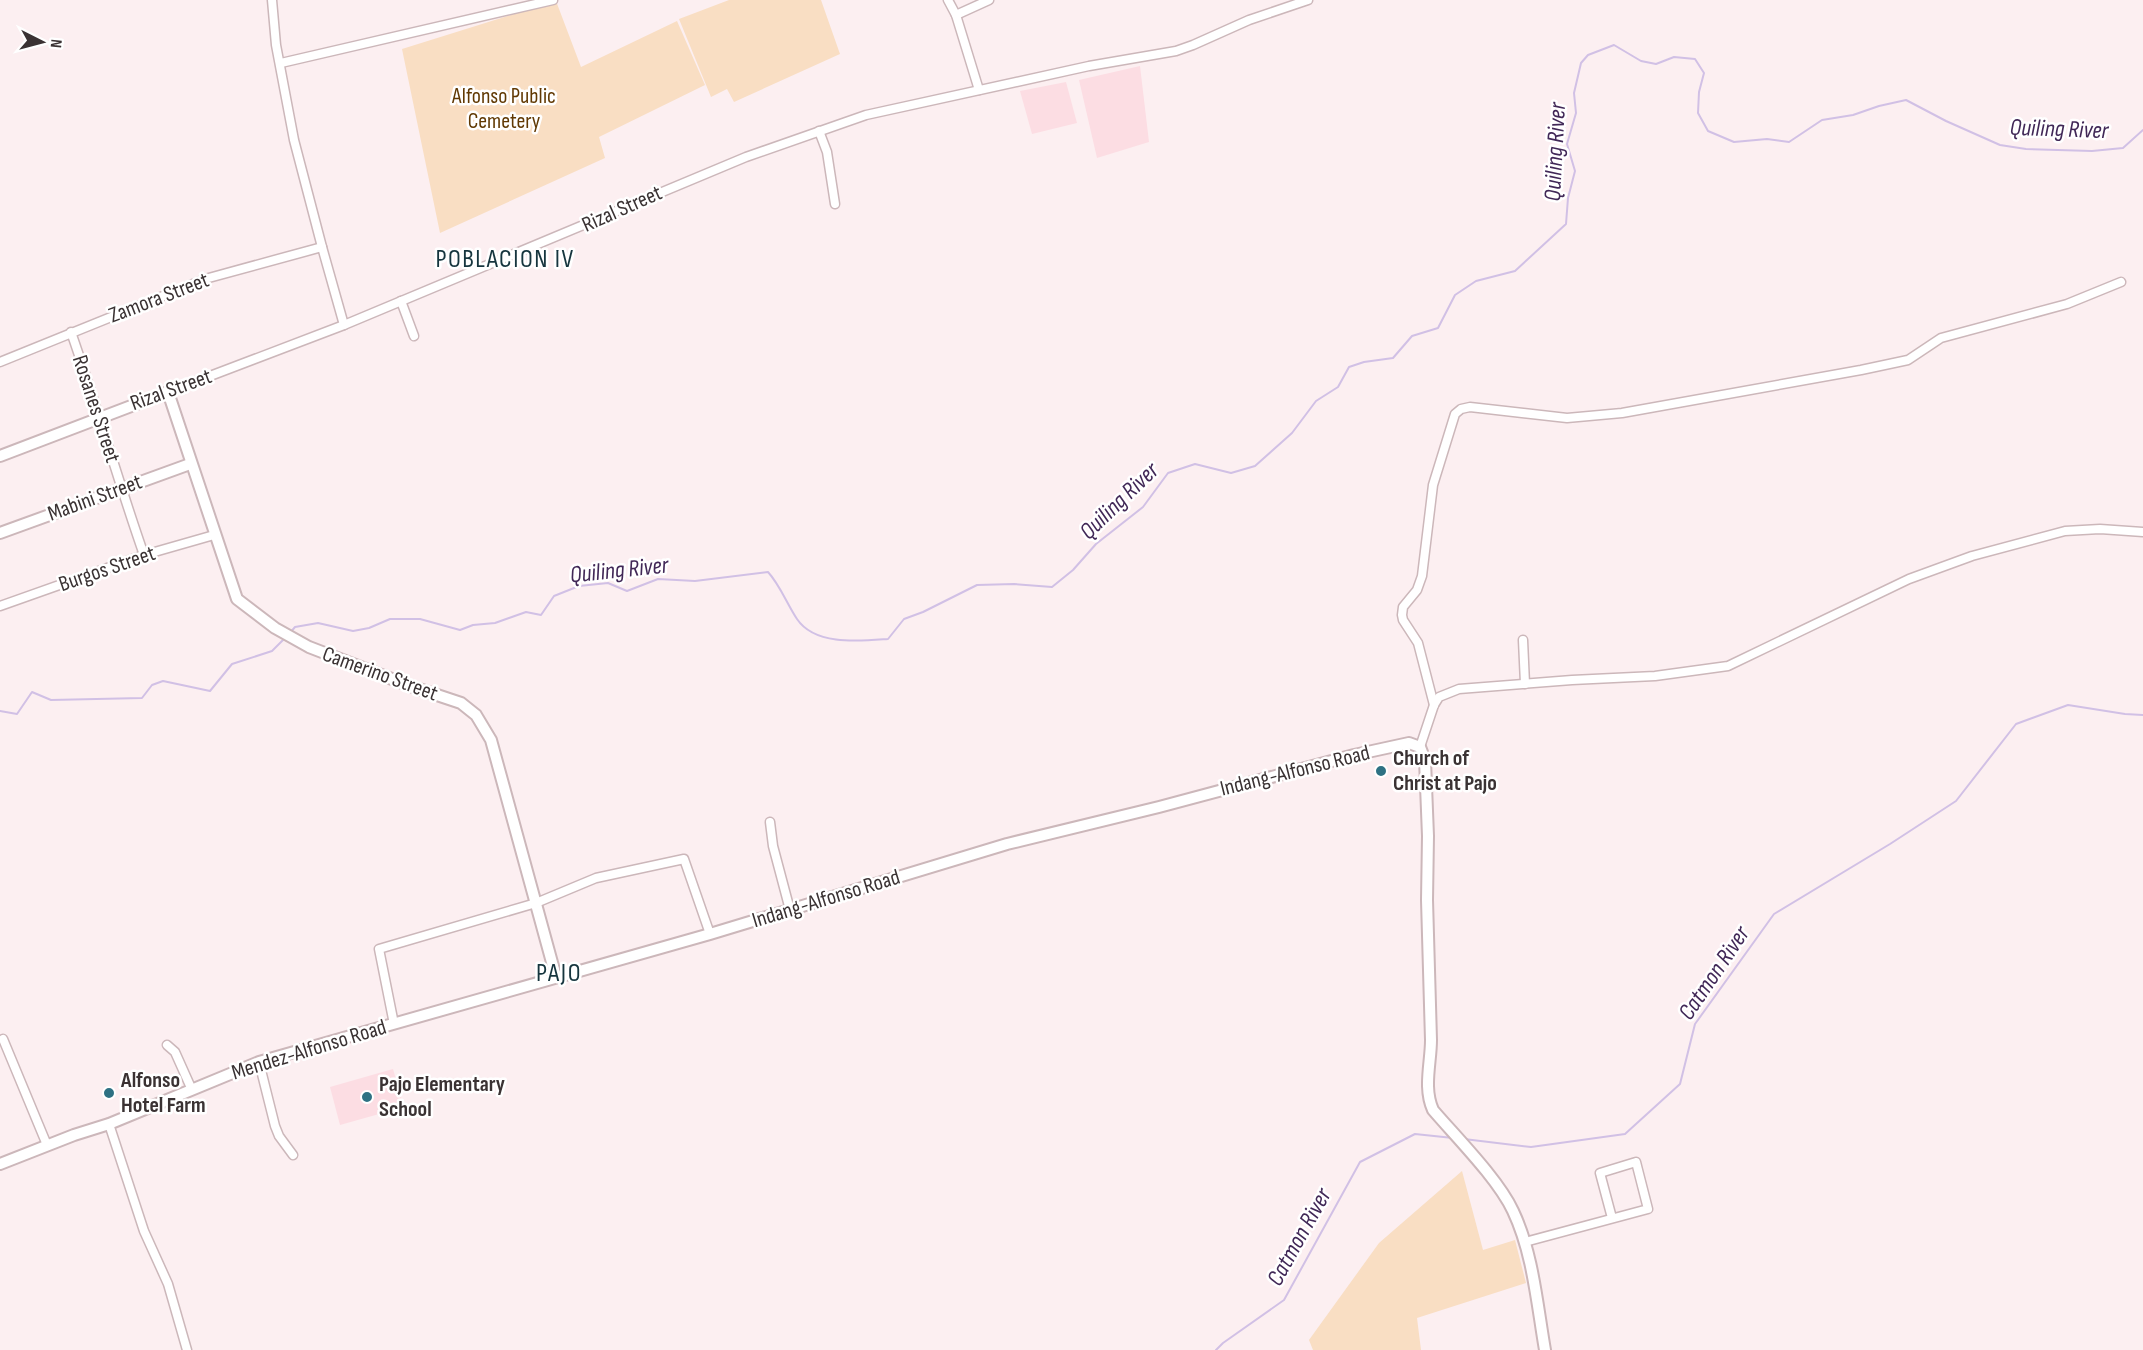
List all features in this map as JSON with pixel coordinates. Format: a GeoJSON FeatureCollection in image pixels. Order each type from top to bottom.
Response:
{"type":"FeatureCollection","features":[{"type":"Feature","properties":{"kind":"main road","name":"Rizal Street"},"geometry":{"type":"LineString","coordinates":[[0,456],[168,392]]}},
{"type":"Feature","properties":{"kind":"main road","name":"Camerino Street"},"geometry":{"type":"LineString","coordinates":[[168,392],[190,464],[237,598],[253,613],[275,628],[309,647],[460,703],[476,715],[491,740],[556,977]]}},
{"type":"Feature","properties":{"kind":"main road","name":"Mabini Street"},"geometry":{"type":"LineString","coordinates":[[0,533],[190,464]]}},
{"type":"Feature","properties":{"kind":"main road","name":"Indang-Alfonso Road"},"geometry":{"type":"LineString","coordinates":[[556,977],[711,934],[1007,844],[1354,755],[1409,743],[1420,747]]}},
{"type":"Feature","properties":{"kind":"main road"},"geometry":{"type":"LineString","coordinates":[[1420,747],[1425,760],[1428,836],[1427,900],[1431,1040],[1431,1061],[1427,1084],[1429,1101],[1433,1110],[1495,1182],[1513,1209],[1525,1242],[1545,1350]]}},
{"type":"Feature","properties":{"kind":"main road","name":"Mendez-Alfonso Road"},"geometry":{"type":"LineString","coordinates":[[0,1164],[109,1124],[259,1062],[556,977]]}},
{"type":"Feature","properties":{"kind":"street"},"geometry":{"type":"LineString","coordinates":[[272,0],[276,45],[294,140],[345,325]]}},
{"type":"Feature","properties":{"kind":"street"},"geometry":{"type":"LineString","coordinates":[[280,63],[553,0]]}},
{"type":"Feature","properties":{"kind":"street"},"geometry":{"type":"LineString","coordinates":[[948,0],[956,15],[980,90]]}},
{"type":"Feature","properties":{"kind":"street"},"geometry":{"type":"LineString","coordinates":[[956,15],[989,0]]}},
{"type":"Feature","properties":{"kind":"street","name":"Rizal Street"},"geometry":{"type":"LineString","coordinates":[[168,392],[345,325],[636,204],[676,185],[819,131],[866,115],[1089,66],[1184,48],[1249,20],[1307,0]]}},
{"type":"Feature","properties":{"kind":"street"},"geometry":{"type":"LineString","coordinates":[[819,131],[827,152],[835,204]]}},
{"type":"Feature","properties":{"kind":"street","name":"Zamora Street"},"geometry":{"type":"LineString","coordinates":[[0,362],[205,279],[322,247]]}},
{"type":"Feature","properties":{"kind":"street"},"geometry":{"type":"LineString","coordinates":[[1434,705],[1418,643],[1403,621],[1402,615],[1404,608],[1417,590],[1422,576],[1433,485],[1455,414],[1461,409],[1470,407],[1567,418],[1622,413],[1870,368],[1908,360],[1941,338],[2067,304],[2121,282]]}},
{"type":"Feature","properties":{"kind":"street"},"geometry":{"type":"LineString","coordinates":[[401,301],[414,336]]}},
{"type":"Feature","properties":{"kind":"street","name":"Rosanes Street"},"geometry":{"type":"LineString","coordinates":[[71,332],[100,417],[120,488],[144,555]]}},
{"type":"Feature","properties":{"kind":"street"},"geometry":{"type":"LineString","coordinates":[[1420,747],[1434,705],[1439,697],[1459,689],[1655,676],[1728,666],[1909,579],[1972,556],[2065,531],[2143,532]]}},
{"type":"Feature","properties":{"kind":"street","name":"Burgos Street"},"geometry":{"type":"LineString","coordinates":[[0,606],[144,555],[214,535]]}},
{"type":"Feature","properties":{"kind":"street"},"geometry":{"type":"LineString","coordinates":[[1522,640],[1525,684]]}},
{"type":"Feature","properties":{"kind":"street"},"geometry":{"type":"LineString","coordinates":[[770,822],[773,846],[790,910]]}},
{"type":"Feature","properties":{"kind":"street"},"geometry":{"type":"LineString","coordinates":[[394,1024],[378,949],[536,903],[596,878],[684,859],[711,934]]}},
{"type":"Feature","properties":{"kind":"street"},"geometry":{"type":"LineString","coordinates":[[3,1039],[47,1145]]}},
{"type":"Feature","properties":{"kind":"street"},"geometry":{"type":"LineString","coordinates":[[167,1045],[175,1052],[192,1090]]}},
{"type":"Feature","properties":{"kind":"street"},"geometry":{"type":"LineString","coordinates":[[259,1062],[275,1126],[279,1136],[293,1155]]}},
{"type":"Feature","properties":{"kind":"street"},"geometry":{"type":"LineString","coordinates":[[109,1124],[144,1232],[168,1284],[187,1350]]}},
{"type":"Feature","properties":{"kind":"street"},"geometry":{"type":"LineString","coordinates":[[1525,1242],[1648,1209],[1636,1162],[1600,1173],[1612,1218]]}},
{"type":"Feature","properties":{"kind":"shaded area"},"geometry":{"type":"Polygon","coordinates":[[[1140,66],[1149,142],[1097,158],[1079,80],[1140,66]]]}},
{"type":"Feature","properties":{"kind":"shaded area"},"geometry":{"type":"Polygon","coordinates":[[[1066,82],[1077,123],[1032,134],[1020,91],[1066,82]]]}},
{"type":"Feature","properties":{"kind":"shaded area","name":"Pajo Elementary School"},"geometry":{"type":"Polygon","coordinates":[[[393,1069],[404,1107],[340,1125],[330,1087],[393,1069]]]}},
{"type":"Feature","properties":{"kind":"green space"},"geometry":{"type":"Polygon","coordinates":[[[729,0],[821,0],[840,54],[734,102],[727,89],[711,97],[679,19],[729,0]]]}},
{"type":"Feature","properties":{"kind":"green space","name":"Alfonso Public Cemetery"},"geometry":{"type":"Polygon","coordinates":[[[556,1],[581,67],[677,21],[705,85],[599,137],[605,158],[440,233],[402,49],[556,1]]]}},
{"type":"Feature","properties":{"kind":"green space"},"geometry":{"type":"Polygon","coordinates":[[[1462,1171],[1483,1250],[1515,1240],[1526,1283],[1417,1318],[1421,1350],[1313,1350],[1309,1340],[1379,1243],[1462,1171]]]}},
{"type":"Feature","properties":{"kind":"waterway","name":"Quiling River"},"geometry":{"type":"LineString","coordinates":[[290,633],[295,627],[318,623],[353,631],[369,628],[390,619],[420,619],[460,630],[473,625],[495,623],[526,612],[541,615],[554,596],[579,586],[608,583],[627,591],[658,579],[695,581],[768,572],[805,628],[826,638],[852,641],[877,640],[888,639],[904,619],[977,585],[1014,584],[1052,587],[1073,570],[1096,544],[1143,507],[1168,473],[1195,464],[1231,473],[1255,466],[1292,433],[1316,401],[1338,387],[1349,367],[1364,362],[1393,358],[1412,336],[1438,328],[1455,295],[1476,281],[1515,271],[1566,224],[1568,198],[1575,171],[1567,144],[1576,113],[1574,93],[1581,63],[1588,55],[1614,45],[1641,61],[1656,64],[1674,57],[1695,59],[1704,73],[1699,92],[1698,113],[1708,131],[1734,142],[1767,139],[1789,142],[1822,120],[1853,115],[1906,100],[2000,145],[2026,149],[2092,151],[2123,148],[2143,130]]}},
{"type":"Feature","properties":{"kind":"waterway","name":"Quiling River"},"geometry":{"type":"LineString","coordinates":[[0,711],[17,714],[32,692],[51,700],[142,698],[152,685],[163,681],[210,691],[232,664],[272,651],[286,637]]}},
{"type":"Feature","properties":{"kind":"waterway","name":"Catmon River"},"geometry":{"type":"LineString","coordinates":[[1464,1139],[1531,1147],[1625,1134],[1680,1084],[1695,1024],[1774,914],[1956,801],[2016,724],[2068,705],[2143,715]]}},
{"type":"Feature","properties":{"kind":"waterway","name":"Catmon River"},"geometry":{"type":"LineString","coordinates":[[1216,1350],[1284,1300],[1360,1162],[1415,1134],[1453,1138]]}},
{"type":"Feature","properties":{"kind":"place","name":"Church of Christ at Pajo"},"geometry":{"type":"Point","coordinates":[1381,771]}},
{"type":"Feature","properties":{"kind":"place","name":"Alfonso Hotel Farm"},"geometry":{"type":"Point","coordinates":[109,1093]}},
{"type":"Feature","properties":{"kind":"place","name":"Pajo Elementary School"},"geometry":{"type":"Point","coordinates":[367,1097]}},
{"type":"Feature","properties":{"kind":"district","name":"POBLACION IV"},"geometry":{"type":"Point","coordinates":[505,259]}},
{"type":"Feature","properties":{"kind":"district","name":"PAJO"},"geometry":{"type":"Point","coordinates":[559,973]}}]}
